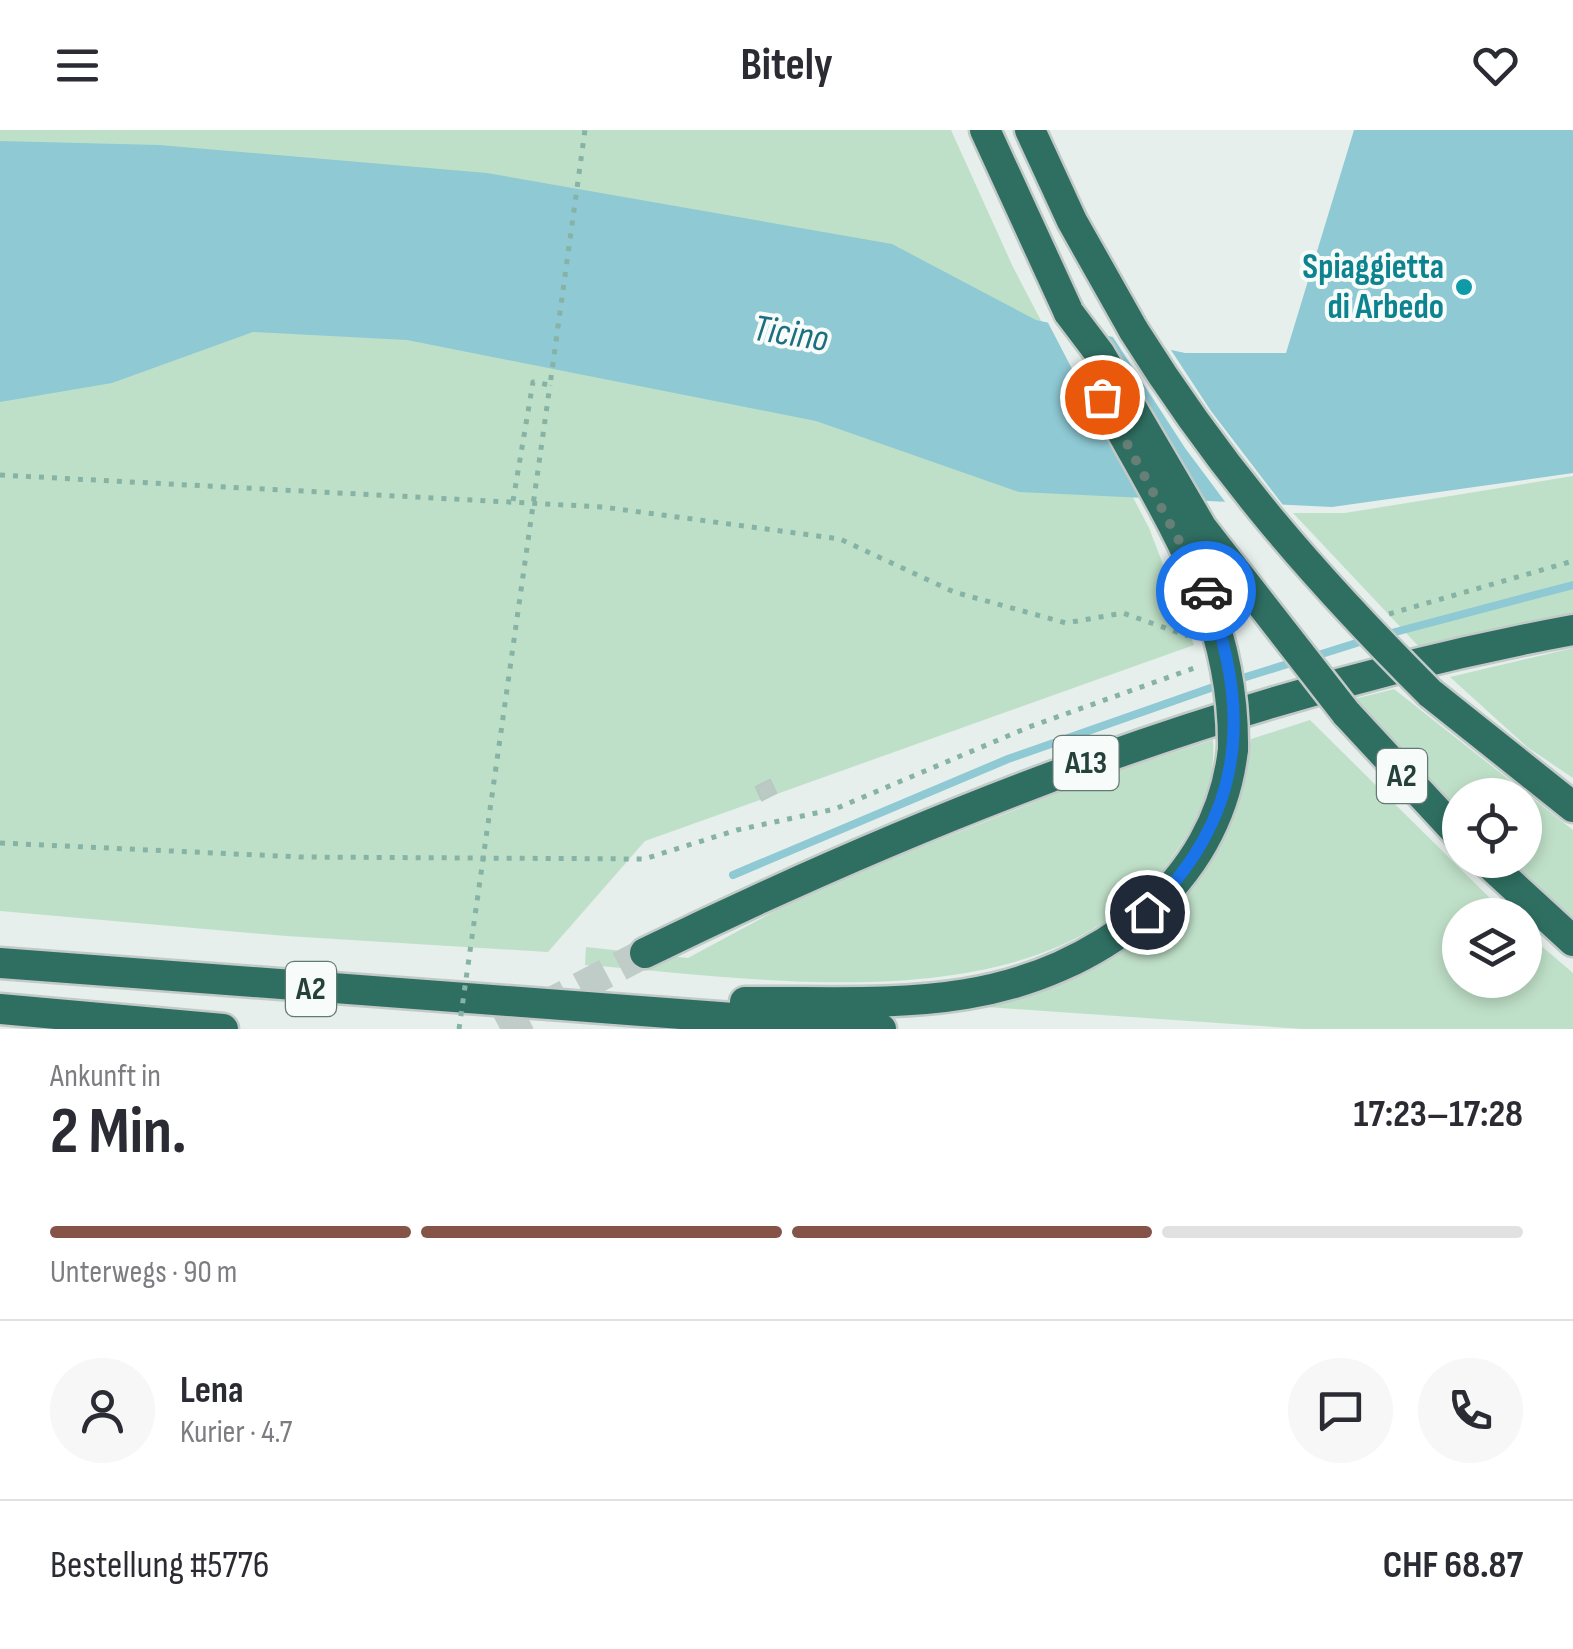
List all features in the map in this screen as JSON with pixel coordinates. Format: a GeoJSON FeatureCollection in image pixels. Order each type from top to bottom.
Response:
{"type":"FeatureCollection","features":[{"type":"Feature","properties":{"kind":"highway"},"geometry":{"type":"LineString","coordinates":[[985,130],[1069,313]]}},
{"type":"Feature","properties":{"kind":"highway"},"geometry":{"type":"LineString","coordinates":[[1030,130],[1100,274],[1204,437],[1276,532],[1430,693],[1573,807]]}},
{"type":"Feature","properties":{"kind":"highway","name":"A2"},"geometry":{"type":"LineString","coordinates":[[1069,313],[1100,354],[1202,528],[1346,714],[1442,817]]}},
{"type":"Feature","properties":{"kind":"highway","name":"A2"},"geometry":{"type":"LineString","coordinates":[[552,1005],[898,1000],[965,994],[1039,976],[1082,957],[1126,929],[1180,878],[1219,815],[1234,749],[1230,675],[1198,571],[1083,362],[1069,313]]}},
{"type":"Feature","properties":{"kind":"highway","name":"A13"},"geometry":{"type":"LineString","coordinates":[[644,953],[859,852],[1048,776],[1340,685],[1573,630]]}},
{"type":"Feature","properties":{"kind":"highway"},"geometry":{"type":"LineString","coordinates":[[1504,878],[1573,942]]}},
{"type":"Feature","properties":{"kind":"highway","name":"A2"},"geometry":{"type":"LineString","coordinates":[[0,962],[881,1029]]}},
{"type":"Feature","properties":{"kind":"highway"},"geometry":{"type":"LineString","coordinates":[[0,1010],[223,1029]]}},
{"type":"Feature","properties":{"kind":"path"},"geometry":{"type":"LineString","coordinates":[[460,1029],[585,130]]}},
{"type":"Feature","properties":{"kind":"path"},"geometry":{"type":"LineString","coordinates":[[513,501],[533,382],[550,385]]}},
{"type":"Feature","properties":{"kind":"path"},"geometry":{"type":"LineString","coordinates":[[0,475],[603,507],[840,539],[954,592],[1066,623],[1123,613],[1190,637]]}},
{"type":"Feature","properties":{"kind":"path"},"geometry":{"type":"LineString","coordinates":[[1380,617],[1573,561]]}},
{"type":"Feature","properties":{"kind":"path"},"geometry":{"type":"LineString","coordinates":[[0,842],[300,857],[644,858],[737,830],[835,810],[1029,727],[1206,665]]}},
{"type":"Feature","properties":{"kind":"green space"},"geometry":{"type":"Polygon","coordinates":[[[0,130],[951,130],[1013,267],[1149,528],[1194,645],[645,841],[548,952],[286,936],[0,911],[0,130]]]}},
{"type":"Feature","properties":{"kind":"green space"},"geometry":{"type":"Polygon","coordinates":[[[1573,476],[1573,616],[1423,651],[1293,513],[1345,513],[1573,476]]]}},
{"type":"Feature","properties":{"kind":"green space"},"geometry":{"type":"Polygon","coordinates":[[[1573,648],[1573,778],[1527,747],[1450,677],[1573,648]]]}},
{"type":"Feature","properties":{"kind":"green space"},"geometry":{"type":"Polygon","coordinates":[[[1394,689],[1507,778],[1442,778],[1442,800],[1354,699],[1394,689]]]}},
{"type":"Feature","properties":{"kind":"green space"},"geometry":{"type":"Polygon","coordinates":[[[1310,720],[1442,851],[1442,878],[1470,878],[1490,898],[1442,898],[1442,998],[1542,998],[1542,947],[1573,973],[1573,1029],[1303,1029],[973,1006],[1085,967],[1235,805],[1251,739],[1310,720]]]}},
{"type":"Feature","properties":{"kind":"green space"},"geometry":{"type":"Polygon","coordinates":[[[1213,740],[1211,773],[1203,803],[1171,859],[1117,913],[1052,949],[978,971],[899,981],[735,978],[585,965],[586,947],[688,958],[788,904],[890,859],[1106,774],[1213,740]]]}},
{"type":"Feature","properties":{"kind":"green space"},"geometry":{"type":"Polygon","coordinates":[[[1542,806],[1573,830],[1573,929],[1518,878],[1542,878],[1542,806]]]}},
{"type":"Feature","properties":{"kind":"water","name":"Ticino"},"geometry":{"type":"Polygon","coordinates":[[[1354,130],[1573,130],[1573,473],[1332,507],[1019,492],[816,421],[407,340],[253,332],[112,383],[0,402],[0,141],[159,145],[487,173],[892,244],[1036,320],[1185,353],[1286,353],[1354,130]]]}},
{"type":"Feature","properties":{"kind":"pier"},"geometry":{"type":"Polygon","coordinates":[[[1045,317],[1100,329],[1205,506],[1142,503],[1045,317]]]}},
{"type":"Feature","properties":{"kind":"pier"},"geometry":{"type":"Polygon","coordinates":[[[1109,331],[1167,344],[1211,411],[1286,509],[1229,507],[1185,448],[1109,331]]]}},
{"type":"Feature","properties":{"kind":"building"},"geometry":{"type":"Polygon","coordinates":[[[770,780],[776,793],[762,800],[756,787],[770,780]]]}},
{"type":"Feature","properties":{"kind":"waterway"},"geometry":{"type":"LineString","coordinates":[[1384,635],[1573,585]]}},
{"type":"Feature","properties":{"kind":"waterway"},"geometry":{"type":"LineString","coordinates":[[1312,657],[1366,640]]}},
{"type":"Feature","properties":{"kind":"waterway"},"geometry":{"type":"LineString","coordinates":[[1236,680],[1294,662]]}},
{"type":"Feature","properties":{"kind":"waterway"},"geometry":{"type":"LineString","coordinates":[[733,875],[1008,759],[1222,684]]}},
{"type":"Feature","properties":{"kind":"tunnel"},"geometry":{"type":"LineString","coordinates":[[500,1029],[645,953]]}},
{"type":"Feature","properties":{"kind":"way so far"},"geometry":{"type":"LineString","coordinates":[[1102,397],[1206,591]]}},
{"type":"Feature","properties":{"kind":"place","name":"Spiaggietta di Arbedo"},"geometry":{"type":"Point","coordinates":[1464,287]}},
{"type":"Feature","properties":{"kind":"route"},"geometry":{"type":"LineString","coordinates":[[1147,912],[1196,857],[1219,815],[1230,776],[1234,732],[1230,675],[1206,591]]}}]}
